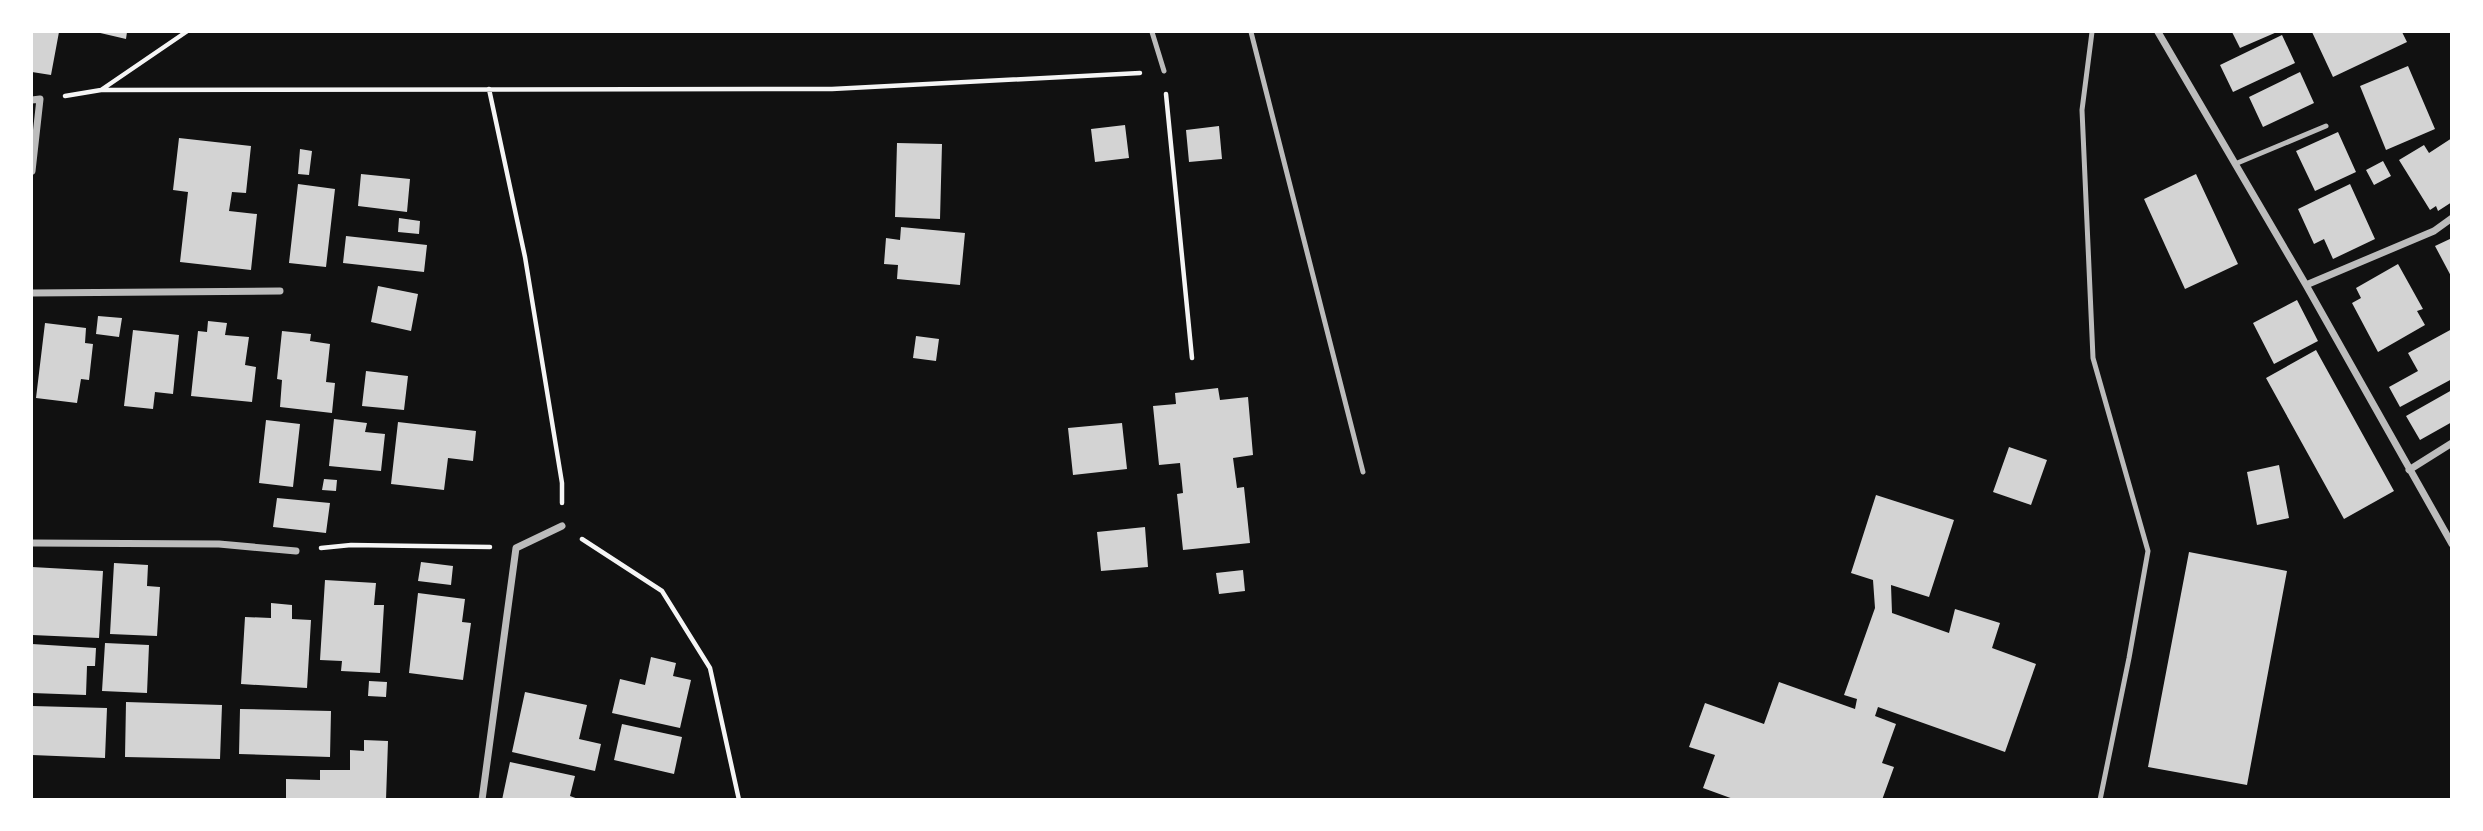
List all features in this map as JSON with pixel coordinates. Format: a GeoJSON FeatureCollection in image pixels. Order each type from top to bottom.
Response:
{"type":"FeatureCollection","features":[{"type":"Feature","properties":{"kind":"street"},"geometry":{"type":"LineString","coordinates":[[2158,32],[2306,285],[2452,544]]}},
{"type":"Feature","properties":{"kind":"street"},"geometry":{"type":"LineString","coordinates":[[32,171],[36,100]]}},
{"type":"Feature","properties":{"kind":"street"},"geometry":{"type":"LineString","coordinates":[[2306,285],[2434,231],[2452,218]]}},
{"type":"Feature","properties":{"kind":"street"},"geometry":{"type":"LineString","coordinates":[[32,293],[280,291]]}},
{"type":"Feature","properties":{"kind":"street"},"geometry":{"type":"LineString","coordinates":[[2409,470],[2452,443]]}},
{"type":"Feature","properties":{"kind":"street"},"geometry":{"type":"LineString","coordinates":[[482,800],[516,548],[562,526]]}},
{"type":"Feature","properties":{"kind":"street"},"geometry":{"type":"LineString","coordinates":[[32,542],[219,544],[296,551]]}},
{"type":"Feature","properties":{"kind":"lane"},"geometry":{"type":"LineString","coordinates":[[1152,32],[1164,71]]}},
{"type":"Feature","properties":{"kind":"lane"},"geometry":{"type":"LineString","coordinates":[[1251,32],[1363,472]]}},
{"type":"Feature","properties":{"kind":"lane"},"geometry":{"type":"LineString","coordinates":[[2092,32],[2082,110],[2093,358],[2148,551],[2100,800]]}},
{"type":"Feature","properties":{"kind":"lane"},"geometry":{"type":"LineString","coordinates":[[2235,163],[2326,125]]}},
{"type":"Feature","properties":{"kind":"path"},"geometry":{"type":"LineString","coordinates":[[102,90],[186,32]]}},
{"type":"Feature","properties":{"kind":"path"},"geometry":{"type":"LineString","coordinates":[[36,100],[102,90],[832,89],[1164,71],[1192,358]]}},
{"type":"Feature","properties":{"kind":"path"},"geometry":{"type":"LineString","coordinates":[[489,89],[525,257],[562,483],[562,526],[662,591],[710,668],[739,800]]}},
{"type":"Feature","properties":{"kind":"path"},"geometry":{"type":"LineString","coordinates":[[296,551],[351,545],[516,548]]}},
{"type":"Feature","properties":{"kind":"building"},"geometry":{"type":"Polygon","coordinates":[[[32,32],[59,32],[51,75],[32,72],[32,32]]]}},
{"type":"Feature","properties":{"kind":"building"},"geometry":{"type":"Polygon","coordinates":[[[96,32],[127,32],[126,39],[96,32]]]}},
{"type":"Feature","properties":{"kind":"building"},"geometry":{"type":"Polygon","coordinates":[[[2232,32],[2277,32],[2240,48],[2232,32]]]}},
{"type":"Feature","properties":{"kind":"building"},"geometry":{"type":"Polygon","coordinates":[[[2312,32],[2402,32],[2407,42],[2333,77],[2312,32]]]}},
{"type":"Feature","properties":{"kind":"building"},"geometry":{"type":"Polygon","coordinates":[[[2282,35],[2295,63],[2233,92],[2220,65],[2282,35]]]}},
{"type":"Feature","properties":{"kind":"building"},"geometry":{"type":"Polygon","coordinates":[[[2408,66],[2435,129],[2386,150],[2360,86],[2408,66]]]}},
{"type":"Feature","properties":{"kind":"building"},"geometry":{"type":"Polygon","coordinates":[[[2300,72],[2314,103],[2263,127],[2249,97],[2300,72]]]}},
{"type":"Feature","properties":{"kind":"building"},"geometry":{"type":"Polygon","coordinates":[[[1125,125],[1129,158],[1095,162],[1091,129],[1125,125]]]}},
{"type":"Feature","properties":{"kind":"building"},"geometry":{"type":"Polygon","coordinates":[[[1219,126],[1222,159],[1189,162],[1186,130],[1219,126]]]}},
{"type":"Feature","properties":{"kind":"building"},"geometry":{"type":"Polygon","coordinates":[[[2338,132],[2356,172],[2315,191],[2296,151],[2338,132]]]}},
{"type":"Feature","properties":{"kind":"building"},"geometry":{"type":"Polygon","coordinates":[[[179,138],[251,146],[246,193],[232,192],[229,211],[257,214],[251,270],[180,262],[188,192],[173,190],[179,138]]]}},
{"type":"Feature","properties":{"kind":"building"},"geometry":{"type":"Polygon","coordinates":[[[2452,138],[2452,202],[2438,211],[2436,206],[2430,210],[2399,160],[2424,145],[2429,153],[2452,138]]]}},
{"type":"Feature","properties":{"kind":"building"},"geometry":{"type":"Polygon","coordinates":[[[897,143],[942,144],[940,219],[895,217],[897,143]]]}},
{"type":"Feature","properties":{"kind":"building"},"geometry":{"type":"Polygon","coordinates":[[[300,149],[312,151],[309,175],[298,174],[300,149]]]}},
{"type":"Feature","properties":{"kind":"building"},"geometry":{"type":"Polygon","coordinates":[[[2383,161],[2391,176],[2374,185],[2366,170],[2383,161]]]}},
{"type":"Feature","properties":{"kind":"building"},"geometry":{"type":"Polygon","coordinates":[[[361,174],[410,179],[407,212],[358,206],[361,174]]]}},
{"type":"Feature","properties":{"kind":"building"},"geometry":{"type":"Polygon","coordinates":[[[2196,174],[2238,264],[2185,289],[2144,199],[2196,174]]]}},
{"type":"Feature","properties":{"kind":"building"},"geometry":{"type":"Polygon","coordinates":[[[298,184],[335,189],[326,267],[289,263],[298,184]]]}},
{"type":"Feature","properties":{"kind":"building"},"geometry":{"type":"Polygon","coordinates":[[[2350,184],[2375,239],[2333,259],[2324,239],[2314,244],[2298,209],[2350,184]]]}},
{"type":"Feature","properties":{"kind":"building"},"geometry":{"type":"Polygon","coordinates":[[[399,218],[420,221],[419,234],[398,232],[399,218]]]}},
{"type":"Feature","properties":{"kind":"building"},"geometry":{"type":"Polygon","coordinates":[[[901,227],[965,233],[960,285],[897,279],[898,265],[884,264],[886,238],[900,240],[901,227]]]}},
{"type":"Feature","properties":{"kind":"building"},"geometry":{"type":"Polygon","coordinates":[[[346,236],[427,245],[424,272],[343,263],[346,236]]]}},
{"type":"Feature","properties":{"kind":"building"},"geometry":{"type":"Polygon","coordinates":[[[2452,238],[2452,278],[2435,246],[2452,238]]]}},
{"type":"Feature","properties":{"kind":"building"},"geometry":{"type":"Polygon","coordinates":[[[2398,264],[2423,309],[2417,311],[2425,325],[2378,352],[2352,303],[2361,298],[2356,288],[2398,264]]]}},
{"type":"Feature","properties":{"kind":"building"},"geometry":{"type":"Polygon","coordinates":[[[378,286],[418,294],[411,331],[371,322],[378,286]]]}},
{"type":"Feature","properties":{"kind":"building"},"geometry":{"type":"Polygon","coordinates":[[[2297,300],[2318,341],[2274,364],[2253,323],[2297,300]]]}},
{"type":"Feature","properties":{"kind":"building"},"geometry":{"type":"Polygon","coordinates":[[[98,316],[122,318],[119,337],[96,334],[98,316]]]}},
{"type":"Feature","properties":{"kind":"building"},"geometry":{"type":"Polygon","coordinates":[[[208,321],[227,323],[225,335],[249,337],[245,365],[256,367],[252,402],[191,396],[198,331],[207,332],[208,321]]]}},
{"type":"Feature","properties":{"kind":"building"},"geometry":{"type":"Polygon","coordinates":[[[45,323],[86,328],[85,343],[93,344],[89,380],[81,379],[77,403],[36,398],[45,323]]]}},
{"type":"Feature","properties":{"kind":"building"},"geometry":{"type":"Polygon","coordinates":[[[2452,329],[2452,379],[2400,407],[2389,387],[2418,371],[2408,353],[2452,329]]]}},
{"type":"Feature","properties":{"kind":"building"},"geometry":{"type":"Polygon","coordinates":[[[133,330],[179,335],[173,394],[155,392],[153,409],[124,406],[133,330]]]}},
{"type":"Feature","properties":{"kind":"building"},"geometry":{"type":"Polygon","coordinates":[[[282,331],[311,334],[310,341],[330,344],[326,382],[335,383],[332,413],[280,407],[282,380],[277,379],[282,331]]]}},
{"type":"Feature","properties":{"kind":"building"},"geometry":{"type":"Polygon","coordinates":[[[916,336],[939,339],[936,361],[913,358],[916,336]]]}},
{"type":"Feature","properties":{"kind":"building"},"geometry":{"type":"Polygon","coordinates":[[[2316,350],[2394,491],[2344,519],[2266,378],[2316,350]]]}},
{"type":"Feature","properties":{"kind":"building"},"geometry":{"type":"Polygon","coordinates":[[[366,371],[408,376],[404,410],[362,406],[366,371]]]}},
{"type":"Feature","properties":{"kind":"building"},"geometry":{"type":"Polygon","coordinates":[[[1218,388],[1220,400],[1248,397],[1253,455],[1233,458],[1237,488],[1244,487],[1250,543],[1183,550],[1177,494],[1183,493],[1180,463],[1159,465],[1153,406],[1176,404],[1175,393],[1218,388]]]}},
{"type":"Feature","properties":{"kind":"building"},"geometry":{"type":"Polygon","coordinates":[[[2452,390],[2452,422],[2420,440],[2406,416],[2452,390]]]}},
{"type":"Feature","properties":{"kind":"building"},"geometry":{"type":"Polygon","coordinates":[[[334,419],[367,423],[365,432],[385,434],[381,471],[329,466],[334,419]]]}},
{"type":"Feature","properties":{"kind":"building"},"geometry":{"type":"Polygon","coordinates":[[[266,420],[300,424],[293,487],[259,483],[266,420]]]}},
{"type":"Feature","properties":{"kind":"building"},"geometry":{"type":"Polygon","coordinates":[[[398,422],[476,431],[473,461],[448,458],[444,490],[391,484],[398,422]]]}},
{"type":"Feature","properties":{"kind":"building"},"geometry":{"type":"Polygon","coordinates":[[[1122,423],[1127,469],[1073,475],[1068,428],[1122,423]]]}},
{"type":"Feature","properties":{"kind":"building"},"geometry":{"type":"Polygon","coordinates":[[[2009,447],[2047,460],[2031,505],[1993,492],[2009,447]]]}},
{"type":"Feature","properties":{"kind":"building"},"geometry":{"type":"Polygon","coordinates":[[[2279,465],[2289,518],[2257,525],[2247,472],[2279,465]]]}},
{"type":"Feature","properties":{"kind":"building"},"geometry":{"type":"Polygon","coordinates":[[[324,479],[337,480],[336,491],[322,490],[324,479]]]}},
{"type":"Feature","properties":{"kind":"building"},"geometry":{"type":"Polygon","coordinates":[[[1876,495],[1954,520],[1929,597],[1891,585],[1892,613],[1949,633],[1955,609],[2000,623],[1992,648],[2036,664],[2005,752],[1878,707],[1875,716],[1896,724],[1882,763],[1894,767],[1882,800],[1736,800],[1703,788],[1715,755],[1689,747],[1705,703],[1764,724],[1779,682],[1855,709],[1857,699],[1844,695],[1875,608],[1873,580],[1851,573],[1876,495]]]}},
{"type":"Feature","properties":{"kind":"building"},"geometry":{"type":"Polygon","coordinates":[[[277,498],[330,503],[326,533],[273,527],[277,498]]]}},
{"type":"Feature","properties":{"kind":"building"},"geometry":{"type":"Polygon","coordinates":[[[1145,527],[1148,567],[1101,571],[1097,532],[1145,527]]]}},
{"type":"Feature","properties":{"kind":"building"},"geometry":{"type":"Polygon","coordinates":[[[2189,552],[2287,571],[2247,785],[2148,767],[2189,552]]]}},
{"type":"Feature","properties":{"kind":"building"},"geometry":{"type":"Polygon","coordinates":[[[421,562],[453,566],[451,585],[418,581],[421,562]]]}},
{"type":"Feature","properties":{"kind":"building"},"geometry":{"type":"Polygon","coordinates":[[[114,563],[148,565],[147,586],[160,587],[157,636],[110,634],[114,563]]]}},
{"type":"Feature","properties":{"kind":"building"},"geometry":{"type":"Polygon","coordinates":[[[32,567],[103,571],[99,638],[32,635],[32,567]]]}},
{"type":"Feature","properties":{"kind":"building"},"geometry":{"type":"Polygon","coordinates":[[[1243,570],[1245,591],[1219,594],[1216,573],[1243,570]]]}},
{"type":"Feature","properties":{"kind":"building"},"geometry":{"type":"Polygon","coordinates":[[[325,580],[376,583],[374,605],[384,605],[380,673],[341,671],[342,661],[320,660],[325,580]]]}},
{"type":"Feature","properties":{"kind":"building"},"geometry":{"type":"Polygon","coordinates":[[[418,593],[465,599],[462,622],[471,623],[463,680],[409,673],[418,593]]]}},
{"type":"Feature","properties":{"kind":"building"},"geometry":{"type":"Polygon","coordinates":[[[271,603],[292,605],[292,619],[311,620],[307,688],[241,684],[245,617],[271,618],[271,603]]]}},
{"type":"Feature","properties":{"kind":"building"},"geometry":{"type":"Polygon","coordinates":[[[105,643],[149,645],[147,693],[102,691],[105,643]]]}},
{"type":"Feature","properties":{"kind":"building"},"geometry":{"type":"Polygon","coordinates":[[[32,644],[96,648],[95,666],[87,666],[86,695],[32,693],[32,644]]]}},
{"type":"Feature","properties":{"kind":"building"},"geometry":{"type":"Polygon","coordinates":[[[651,657],[676,663],[673,676],[691,680],[680,728],[612,713],[620,679],[645,685],[651,657]]]}},
{"type":"Feature","properties":{"kind":"building"},"geometry":{"type":"Polygon","coordinates":[[[369,681],[387,682],[386,697],[368,696],[369,681]]]}},
{"type":"Feature","properties":{"kind":"building"},"geometry":{"type":"Polygon","coordinates":[[[525,692],[587,705],[579,739],[601,744],[595,771],[512,752],[525,692]]]}},
{"type":"Feature","properties":{"kind":"building"},"geometry":{"type":"Polygon","coordinates":[[[126,702],[222,705],[220,759],[125,757],[126,702]]]}},
{"type":"Feature","properties":{"kind":"building"},"geometry":{"type":"Polygon","coordinates":[[[32,706],[107,708],[105,758],[32,755],[32,706]]]}},
{"type":"Feature","properties":{"kind":"building"},"geometry":{"type":"Polygon","coordinates":[[[240,709],[331,711],[330,757],[239,754],[240,709]]]}},
{"type":"Feature","properties":{"kind":"building"},"geometry":{"type":"Polygon","coordinates":[[[622,724],[682,737],[674,774],[614,760],[622,724]]]}},
{"type":"Feature","properties":{"kind":"building"},"geometry":{"type":"Polygon","coordinates":[[[364,740],[388,741],[386,800],[286,800],[286,779],[320,780],[320,770],[350,770],[350,750],[364,751],[364,740]]]}},
{"type":"Feature","properties":{"kind":"building"},"geometry":{"type":"Polygon","coordinates":[[[510,762],[575,776],[570,796],[581,800],[502,800],[510,762]]]}}]}
